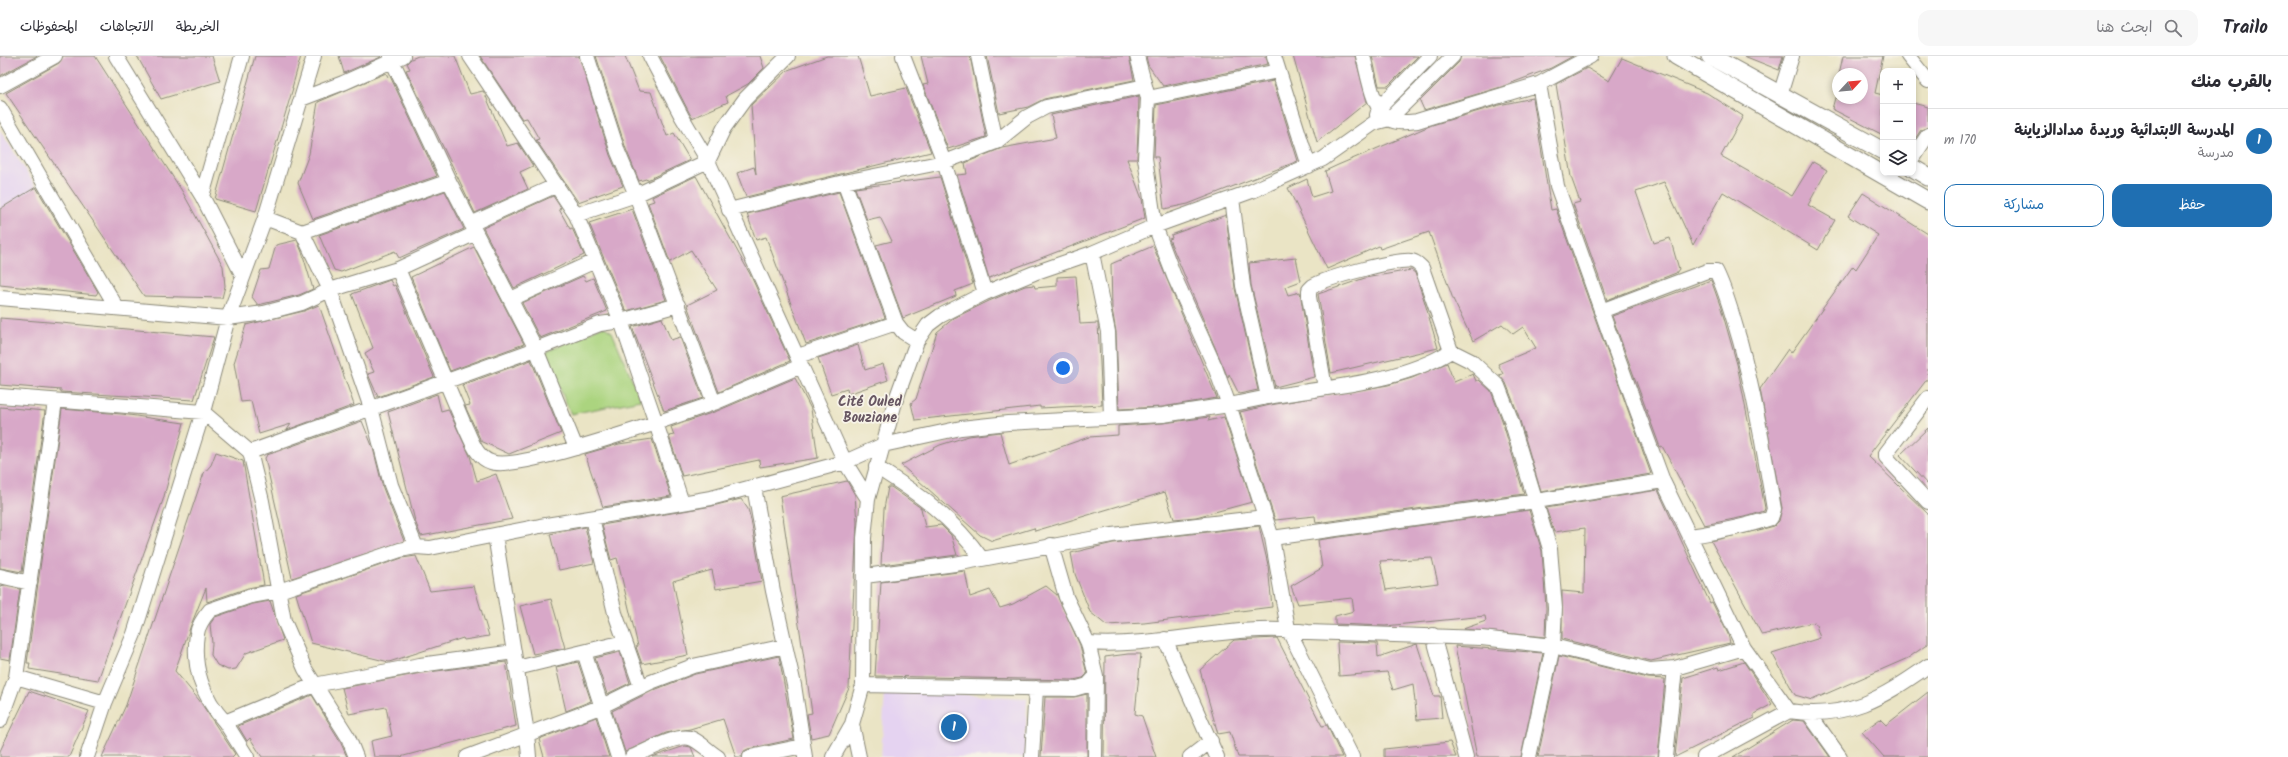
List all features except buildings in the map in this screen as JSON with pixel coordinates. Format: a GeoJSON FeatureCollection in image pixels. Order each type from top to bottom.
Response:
{"type":"FeatureCollection","features":[{"type":"Feature","properties":{"kind":"street"},"geometry":{"type":"LineString","coordinates":[[0,86],[55,56]]}},
{"type":"Feature","properties":{"kind":"street"},"geometry":{"type":"LineString","coordinates":[[116,56],[202,196],[243,276]]}},
{"type":"Feature","properties":{"kind":"street"},"geometry":{"type":"LineString","coordinates":[[202,196],[242,56]]}},
{"type":"Feature","properties":{"kind":"street"},"geometry":{"type":"LineString","coordinates":[[87,757],[105,703],[134,634],[203,412],[228,318],[265,218],[314,56]]}},
{"type":"Feature","properties":{"kind":"street"},"geometry":{"type":"LineString","coordinates":[[470,56],[576,215],[621,321],[682,503]]}},
{"type":"Feature","properties":{"kind":"street"},"geometry":{"type":"LineString","coordinates":[[587,56],[618,152],[636,195],[714,403]]}},
{"type":"Feature","properties":{"kind":"street"},"geometry":{"type":"LineString","coordinates":[[650,56],[682,117],[708,161],[845,462],[868,499]]}},
{"type":"Feature","properties":{"kind":"street"},"geometry":{"type":"LineString","coordinates":[[576,215],[636,195],[708,161],[724,128],[745,99],[787,56]]}},
{"type":"Feature","properties":{"kind":"street"},"geometry":{"type":"LineString","coordinates":[[903,56],[944,162],[985,293]]}},
{"type":"Feature","properties":{"kind":"street"},"geometry":{"type":"LineString","coordinates":[[978,56],[996,142]]}},
{"type":"Feature","properties":{"kind":"street"},"geometry":{"type":"LineString","coordinates":[[1137,56],[1147,92],[1145,158],[1155,226],[1174,276],[1215,367],[1272,538],[1288,629],[1352,757]]}},
{"type":"Feature","properties":{"kind":"street"},"geometry":{"type":"LineString","coordinates":[[1274,56],[1309,166]]}},
{"type":"Feature","properties":{"kind":"street"},"geometry":{"type":"LineString","coordinates":[[1363,56],[1371,88],[1379,108],[1389,119]]}},
{"type":"Feature","properties":{"kind":"street"},"geometry":{"type":"LineString","coordinates":[[1374,123],[1379,108],[1430,56]]}},
{"type":"Feature","properties":{"kind":"street"},"geometry":{"type":"LineString","coordinates":[[1389,119],[1453,56]]}},
{"type":"Feature","properties":{"kind":"street"},"geometry":{"type":"LineString","coordinates":[[833,757],[852,724],[863,684],[865,576],[864,538],[868,499],[895,402],[917,341],[928,325],[940,316],[985,293],[1034,273],[1092,253],[1155,226],[1232,198],[1309,166],[1323,159],[1374,123],[1389,119],[1403,122],[1417,121],[1539,84],[1591,56]]}},
{"type":"Feature","properties":{"kind":"street"},"geometry":{"type":"LineString","coordinates":[[1676,56],[1928,201]]}},
{"type":"Feature","properties":{"kind":"street"},"geometry":{"type":"LineString","coordinates":[[1704,73],[1711,56],[1880,149]]}},
{"type":"Feature","properties":{"kind":"street"},"geometry":{"type":"LineString","coordinates":[[1780,95],[1792,56]]}},
{"type":"Feature","properties":{"kind":"street"},"geometry":{"type":"LineString","coordinates":[[1908,56],[1928,81]]}},
{"type":"Feature","properties":{"kind":"street"},"geometry":{"type":"LineString","coordinates":[[301,99],[343,83],[395,58],[449,180],[536,349],[576,448]]}},
{"type":"Feature","properties":{"kind":"street"},"geometry":{"type":"LineString","coordinates":[[729,210],[844,182],[944,162],[996,142],[1027,117],[1046,107],[1278,70]]}},
{"type":"Feature","properties":{"kind":"street"},"geometry":{"type":"LineString","coordinates":[[1539,84],[1558,186],[1601,311],[1663,481],[1744,648],[1788,711]]}},
{"type":"Feature","properties":{"kind":"street"},"geometry":{"type":"LineString","coordinates":[[0,108],[117,308]]}},
{"type":"Feature","properties":{"kind":"street"},"geometry":{"type":"LineString","coordinates":[[1916,153],[1928,135]]}},
{"type":"Feature","properties":{"kind":"street"},"geometry":{"type":"LineString","coordinates":[[1916,170],[1928,177]]}},
{"type":"Feature","properties":{"kind":"street"},"geometry":{"type":"LineString","coordinates":[[265,218],[302,232],[449,180]]}},
{"type":"Feature","properties":{"kind":"street"},"geometry":{"type":"LineString","coordinates":[[844,182],[896,323],[902,332],[917,341]]}},
{"type":"Feature","properties":{"kind":"street"},"geometry":{"type":"LineString","coordinates":[[0,298],[228,318],[264,313],[302,303],[330,290],[398,270],[557,185]]}},
{"type":"Feature","properties":{"kind":"street"},"geometry":{"type":"LineString","coordinates":[[1232,198],[1243,286],[1268,397]]}},
{"type":"Feature","properties":{"kind":"street"},"geometry":{"type":"LineString","coordinates":[[302,232],[330,290],[371,408],[391,485],[416,547]]}},
{"type":"Feature","properties":{"kind":"street"},"geometry":{"type":"LineString","coordinates":[[1092,253],[1108,332],[1111,417]]}},
{"type":"Feature","properties":{"kind":"street"},"geometry":{"type":"LineString","coordinates":[[1325,388],[1309,290],[1313,286],[1324,281],[1405,260],[1417,262],[1422,268],[1451,351],[1471,361],[1498,386],[1510,417],[1550,549],[1555,608],[1553,646],[1529,757]]}},
{"type":"Feature","properties":{"kind":"street"},"geometry":{"type":"LineString","coordinates":[[511,299],[595,261]]}},
{"type":"Feature","properties":{"kind":"street"},"geometry":{"type":"LineString","coordinates":[[398,270],[478,453],[490,462],[497,464],[526,460],[576,448],[714,403],[800,361],[896,323]]}},
{"type":"Feature","properties":{"kind":"street"},"geometry":{"type":"LineString","coordinates":[[1601,311],[1707,271],[1716,271],[1720,279],[1734,321],[1757,411],[1774,509],[1771,518],[1765,520],[1732,529],[1690,536]]}},
{"type":"Feature","properties":{"kind":"street"},"geometry":{"type":"LineString","coordinates":[[250,452],[446,380],[536,349],[600,324],[621,321],[678,305]]}},
{"type":"Feature","properties":{"kind":"street"},"geometry":{"type":"LineString","coordinates":[[247,757],[225,722],[215,712],[200,682],[196,661],[197,633],[210,610],[251,596],[279,591],[400,550],[416,547],[430,548],[495,535],[682,503],[754,487],[845,462],[883,445],[986,425],[1163,415],[1228,405],[1400,373],[1451,351]]}},
{"type":"Feature","properties":{"kind":"street"},"geometry":{"type":"LineString","coordinates":[[0,396],[203,412],[230,433],[250,452],[262,501],[273,570],[279,591],[284,621],[314,684],[348,737],[356,757]]}},
{"type":"Feature","properties":{"kind":"street"},"geometry":{"type":"LineString","coordinates":[[1928,398],[1886,453],[1886,458],[1928,502]]}},
{"type":"Feature","properties":{"kind":"street"},"geometry":{"type":"LineString","coordinates":[[0,721],[16,678],[55,401]]}},
{"type":"Feature","properties":{"kind":"street"},"geometry":{"type":"LineString","coordinates":[[876,466],[927,500],[961,532],[982,559]]}},
{"type":"Feature","properties":{"kind":"street"},"geometry":{"type":"LineString","coordinates":[[1272,538],[1536,501],[1663,481]]}},
{"type":"Feature","properties":{"kind":"street"},"geometry":{"type":"LineString","coordinates":[[750,757],[804,751],[794,685],[773,591],[754,487]]}},
{"type":"Feature","properties":{"kind":"street"},"geometry":{"type":"LineString","coordinates":[[865,576],[893,574],[1112,535],[1265,517]]}},
{"type":"Feature","properties":{"kind":"street"},"geometry":{"type":"LineString","coordinates":[[592,518],[624,642],[641,687]]}},
{"type":"Feature","properties":{"kind":"street"},"geometry":{"type":"LineString","coordinates":[[495,535],[527,733],[529,757]]}},
{"type":"Feature","properties":{"kind":"street"},"geometry":{"type":"LineString","coordinates":[[1051,545],[1066,597],[1088,643],[1096,676],[1095,757]]}},
{"type":"Feature","properties":{"kind":"street"},"geometry":{"type":"LineString","coordinates":[[0,576],[30,583]]}},
{"type":"Feature","properties":{"kind":"street"},"geometry":{"type":"LineString","coordinates":[[1088,643],[1110,644],[1246,629],[1288,629],[1308,632],[1433,635],[1553,646],[1650,670],[1676,668],[1744,648]]}},
{"type":"Feature","properties":{"kind":"street"},"geometry":{"type":"LineString","coordinates":[[1433,635],[1466,757]]}},
{"type":"Feature","properties":{"kind":"street"},"geometry":{"type":"LineString","coordinates":[[1165,639],[1217,757]]}},
{"type":"Feature","properties":{"kind":"street"},"geometry":{"type":"LineString","coordinates":[[517,668],[624,642]]}},
{"type":"Feature","properties":{"kind":"street"},"geometry":{"type":"LineString","coordinates":[[467,757],[527,733],[600,707],[641,687],[693,666],[785,646]]}},
{"type":"Feature","properties":{"kind":"street"},"geometry":{"type":"LineString","coordinates":[[225,722],[314,684],[420,665],[514,652]]}},
{"type":"Feature","properties":{"kind":"street"},"geometry":{"type":"LineString","coordinates":[[584,652],[600,707],[618,757]]}},
{"type":"Feature","properties":{"kind":"street"},"geometry":{"type":"LineString","coordinates":[[1704,757],[1788,711],[1810,715],[1824,714],[1873,701],[1928,666]]}},
{"type":"Feature","properties":{"kind":"street"},"geometry":{"type":"LineString","coordinates":[[1666,757],[1676,668]]}},
{"type":"Feature","properties":{"kind":"street"},"geometry":{"type":"LineString","coordinates":[[863,684],[1081,688],[1093,682],[1096,676]]}},
{"type":"Feature","properties":{"kind":"street"},"geometry":{"type":"LineString","coordinates":[[16,678],[105,703]]}},
{"type":"Feature","properties":{"kind":"street"},"geometry":{"type":"LineString","coordinates":[[1032,757],[1036,688]]}},
{"type":"Feature","properties":{"kind":"street"},"geometry":{"type":"LineString","coordinates":[[1810,715],[1840,757]]}},
{"type":"Feature","properties":{"kind":"street"},"geometry":{"type":"LineString","coordinates":[[852,724],[859,757]]}},
{"type":"Feature","properties":{"kind":"street"},"geometry":{"type":"LineString","coordinates":[[632,757],[663,743],[684,738],[690,738],[718,757]]}},
{"type":"Feature","properties":{"kind":"street"},"geometry":{"type":"LineString","coordinates":[[1190,757],[1211,741]]}},
{"type":"Feature","properties":{"kind":"shaded area"},"geometry":{"type":"Polygon","coordinates":[[[0,130],[36,187],[0,209],[0,130]]]}},
{"type":"Feature","properties":{"kind":"shaded area"},"geometry":{"type":"Polygon","coordinates":[[[885,690],[1027,698],[1025,757],[881,757],[885,690]]]}},
{"type":"Feature","properties":{"kind":"green space"},"geometry":{"type":"Polygon","coordinates":[[[603,326],[612,332],[641,400],[571,414],[544,353],[603,326]]]}},
{"type":"Feature","properties":{"kind":"place","name":"المدرسة الابتدائية وريدة مدادالزياينة"},"geometry":{"type":"Point","coordinates":[954,727]}},
{"type":"Feature","properties":{"kind":"district","name":"Cité Ouled Bouziane"},"geometry":{"type":"Point","coordinates":[870,410]}}]}
